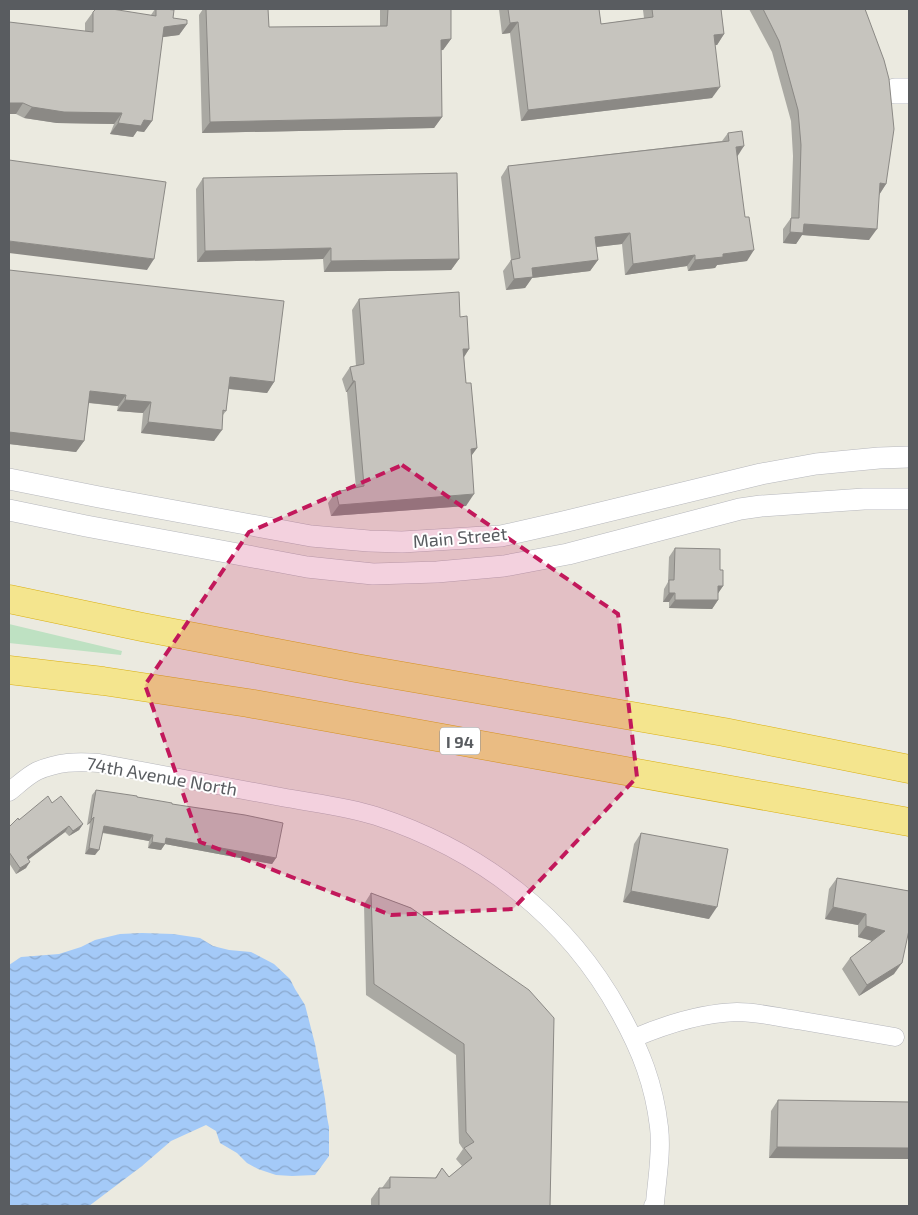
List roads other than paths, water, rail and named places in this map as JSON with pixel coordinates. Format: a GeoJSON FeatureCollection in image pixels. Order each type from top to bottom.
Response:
{"type":"FeatureCollection","features":[{"type":"Feature","properties":{"kind":"highway"},"geometry":{"type":"LineString","coordinates":[[9,599],[142,627],[356,668],[724,732],[909,768]]}},
{"type":"Feature","properties":{"kind":"highway","name":"I 94"},"geometry":{"type":"LineString","coordinates":[[9,670],[103,681],[248,703],[909,822]]}},
{"type":"Feature","properties":{"kind":"highway"},"geometry":{"type":"LineString","coordinates":[[724,732],[909,759]]}},
{"type":"Feature","properties":{"kind":"street","name":"Main Street"},"geometry":{"type":"LineString","coordinates":[[9,479],[311,536],[402,542],[501,536],[761,474],[816,464],[909,457]]}},
{"type":"Feature","properties":{"kind":"street","name":"Main Street"},"geometry":{"type":"LineString","coordinates":[[9,510],[307,567],[373,574],[437,572],[504,566],[568,554],[733,510],[761,506],[864,499],[909,499]]}},
{"type":"Feature","properties":{"kind":"street","name":"74th Avenue North"},"geometry":{"type":"LineString","coordinates":[[9,792],[36,772],[58,764],[78,761],[99,763],[358,811],[420,832],[467,856],[508,883],[549,918],[581,953],[609,992],[634,1038],[649,1077],[659,1128],[660,1152],[655,1203],[653,1206]]}},
{"type":"Feature","properties":{"kind":"street"},"geometry":{"type":"LineString","coordinates":[[634,1038],[681,1021],[710,1014],[739,1012],[768,1015],[895,1037]]}},
{"type":"Feature","properties":{"kind":"water"},"geometry":{"type":"Polygon","coordinates":[[[120,934],[173,934],[200,938],[213,946],[251,952],[274,964],[290,979],[305,1005],[315,1044],[329,1127],[329,1156],[315,1175],[276,1175],[247,1163],[237,1153],[220,1143],[216,1131],[206,1125],[171,1141],[142,1166],[89,1206],[9,1206],[9,965],[21,957],[59,954],[95,940],[120,934]]]}}]}
